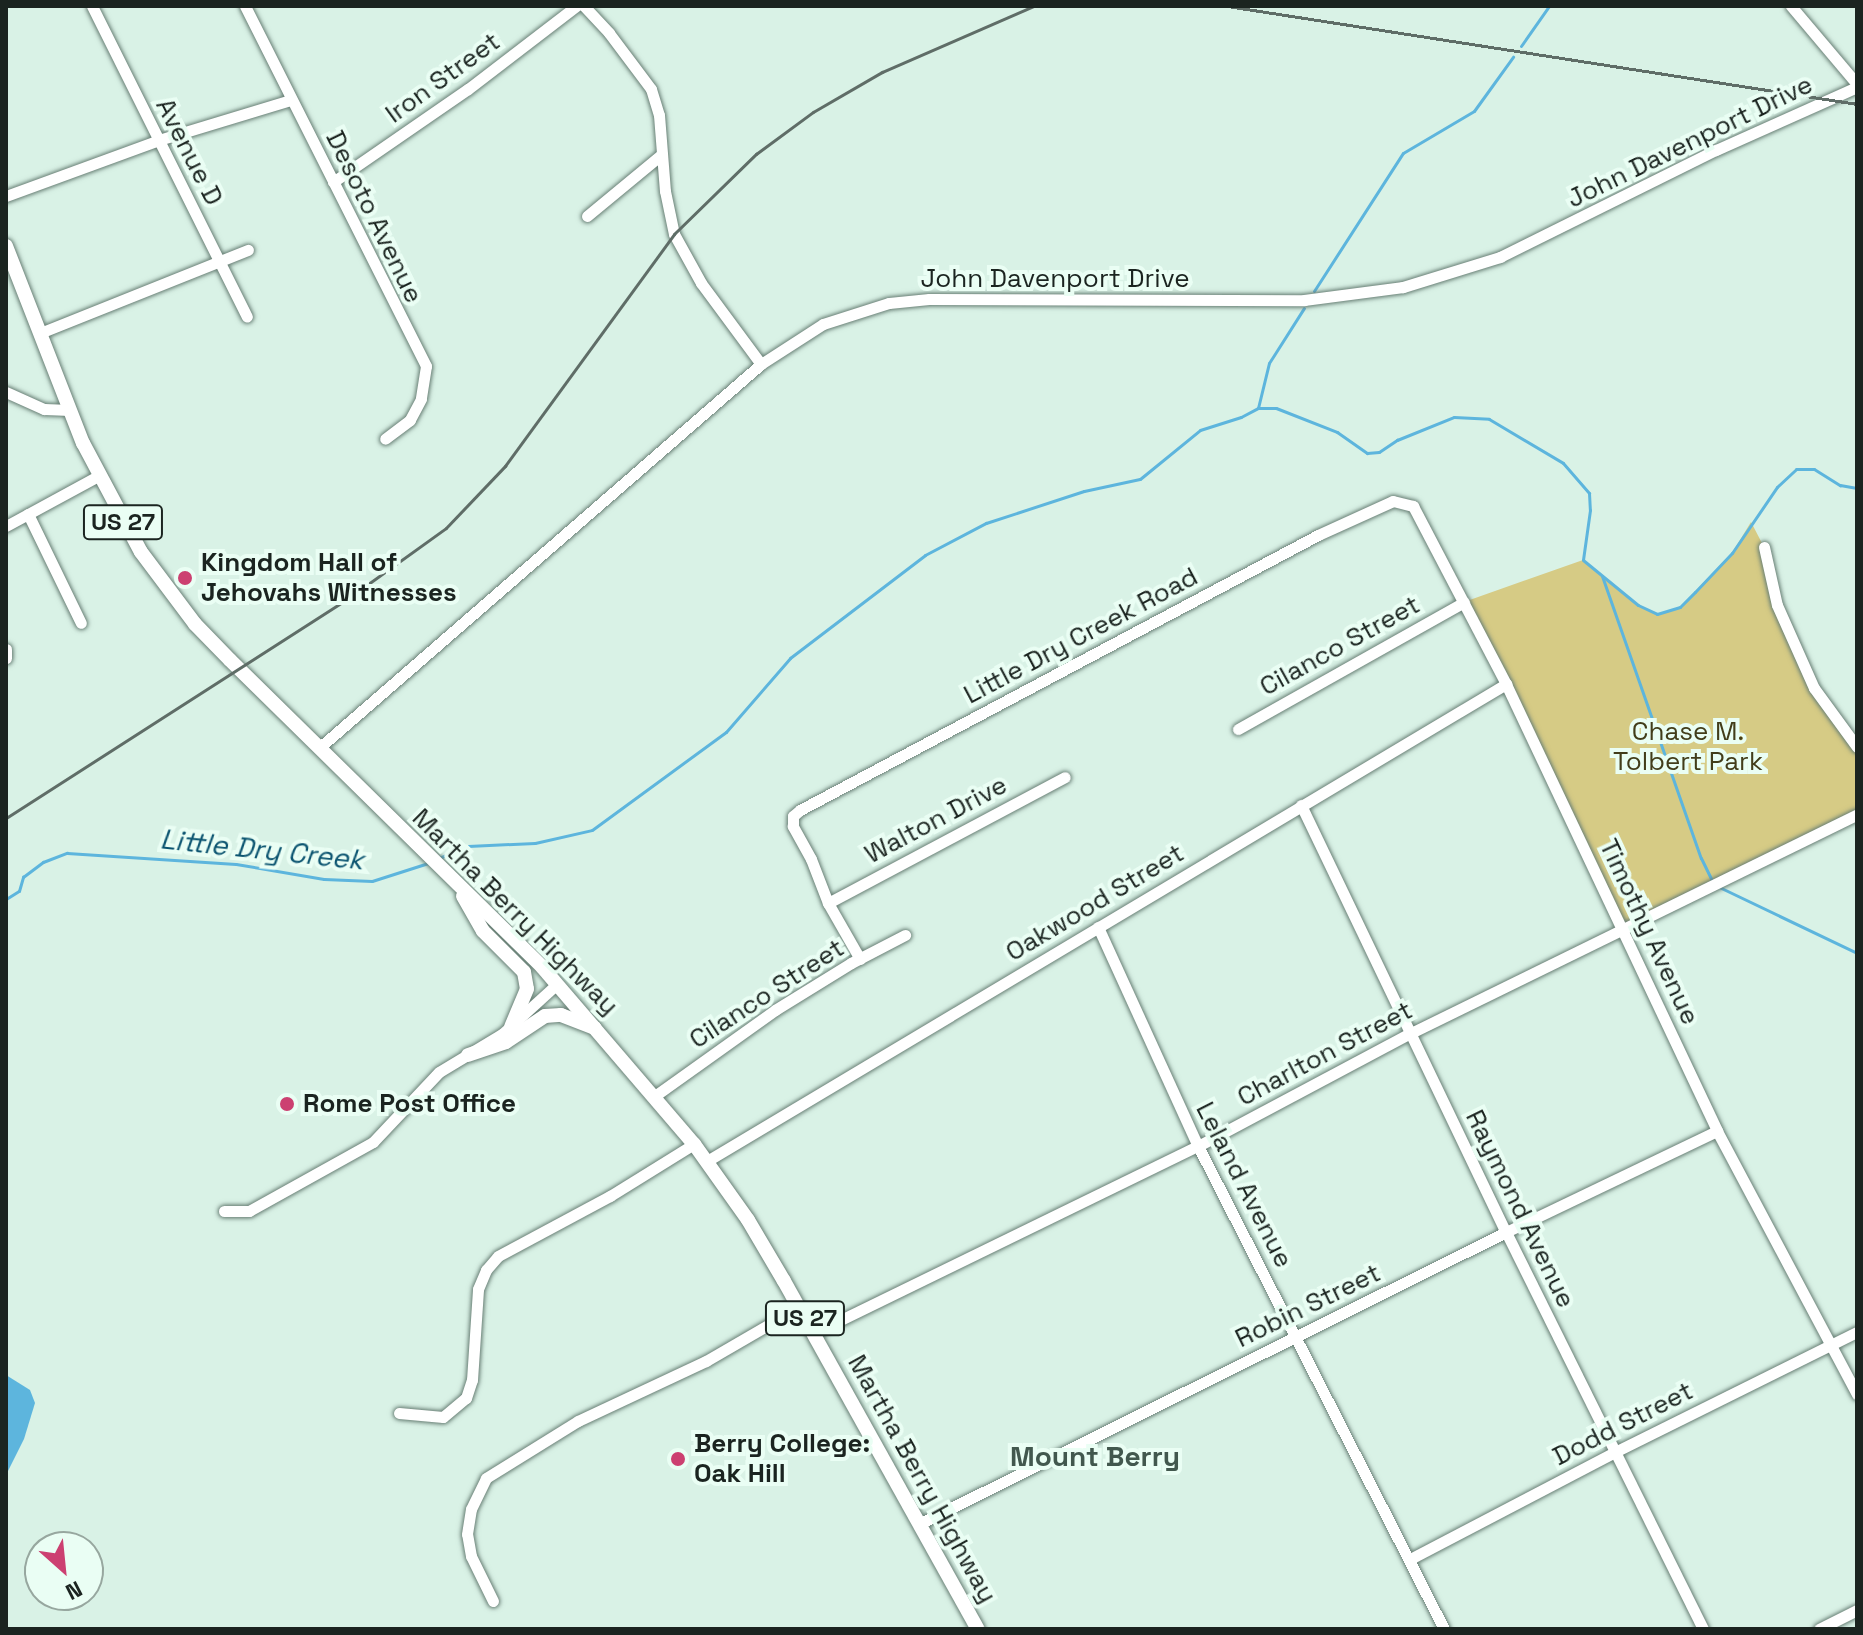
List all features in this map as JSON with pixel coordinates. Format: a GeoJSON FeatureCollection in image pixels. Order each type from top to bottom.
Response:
{"type":"FeatureCollection","features":[{"type":"Feature","properties":{"kind":"main road","name":"Martha Berry Highway"},"geometry":{"type":"LineString","coordinates":[[6,246],[98,476],[141,552],[195,624],[396,825],[448,872],[473,904],[557,984],[656,1095],[748,1220],[978,1629]]}},
{"type":"Feature","properties":{"kind":"main road"},"geometry":{"type":"LineString","coordinates":[[473,904],[483,931],[524,972],[527,989],[511,1027]]}},
{"type":"Feature","properties":{"kind":"main road"},"geometry":{"type":"LineString","coordinates":[[468,1055],[506,1042],[545,1016],[561,1015],[598,1030]]}},
{"type":"Feature","properties":{"kind":"street","name":"Avenue D"},"geometry":{"type":"LineString","coordinates":[[92,6],[153,134],[159,140],[247,317]]}},
{"type":"Feature","properties":{"kind":"street","name":"Desoto Avenue"},"geometry":{"type":"LineString","coordinates":[[245,6],[426,366],[421,399],[410,420],[385,439]]}},
{"type":"Feature","properties":{"kind":"street","name":"Iron Street"},"geometry":{"type":"LineString","coordinates":[[333,182],[348,175],[468,89],[576,6]]}},
{"type":"Feature","properties":{"kind":"street"},"geometry":{"type":"LineString","coordinates":[[584,6],[609,33],[651,89],[659,115],[670,218],[678,244],[701,283],[761,364]]}},
{"type":"Feature","properties":{"kind":"street"},"geometry":{"type":"LineString","coordinates":[[1791,6],[1857,86]]}},
{"type":"Feature","properties":{"kind":"street","name":"John Davenport Drive"},"geometry":{"type":"LineString","coordinates":[[319,748],[761,364],[823,324],[865,309],[909,300],[1304,300],[1403,287],[1500,257],[1744,137],[1857,86]]}},
{"type":"Feature","properties":{"kind":"street"},"geometry":{"type":"LineString","coordinates":[[6,196],[159,140],[291,100]]}},
{"type":"Feature","properties":{"kind":"street"},"geometry":{"type":"LineString","coordinates":[[587,216],[603,207],[662,154]]}},
{"type":"Feature","properties":{"kind":"street"},"geometry":{"type":"LineString","coordinates":[[40,333],[248,250]]}},
{"type":"Feature","properties":{"kind":"street"},"geometry":{"type":"LineString","coordinates":[[6,392],[44,409],[70,410]]}},
{"type":"Feature","properties":{"kind":"street"},"geometry":{"type":"LineString","coordinates":[[6,526],[98,476]]}},
{"type":"Feature","properties":{"kind":"street","name":"Timothy Avenue"},"geometry":{"type":"LineString","coordinates":[[1393,501],[1413,506],[1464,602],[1625,929],[1717,1131],[1857,1394]]}},
{"type":"Feature","properties":{"kind":"street","name":"Little Dry Creek Road"},"geometry":{"type":"LineString","coordinates":[[828,903],[811,859],[793,826],[793,816],[1318,535],[1393,501]]}},
{"type":"Feature","properties":{"kind":"street"},"geometry":{"type":"LineString","coordinates":[[28,514],[81,623]]}},
{"type":"Feature","properties":{"kind":"street"},"geometry":{"type":"LineString","coordinates":[[1764,547],[1777,605],[1814,688],[1857,747]]}},
{"type":"Feature","properties":{"kind":"street","name":"Cilanco Street"},"geometry":{"type":"LineString","coordinates":[[1238,729],[1464,602]]}},
{"type":"Feature","properties":{"kind":"street"},"geometry":{"type":"LineString","coordinates":[[6,649],[6,658]]}},
{"type":"Feature","properties":{"kind":"street","name":"Oakwood Street"},"geometry":{"type":"LineString","coordinates":[[707,1161],[1506,684]]}},
{"type":"Feature","properties":{"kind":"street","name":"Walton Drive"},"geometry":{"type":"LineString","coordinates":[[828,903],[1065,777]]}},
{"type":"Feature","properties":{"kind":"street","name":"Raymond Avenue"},"geometry":{"type":"LineString","coordinates":[[1301,805],[1409,1034],[1703,1629]]}},
{"type":"Feature","properties":{"kind":"street","name":"Charlton Street"},"geometry":{"type":"LineString","coordinates":[[814,1333],[1198,1146],[1409,1034],[1857,815]]}},
{"type":"Feature","properties":{"kind":"street"},"geometry":{"type":"LineString","coordinates":[[828,903],[860,959]]}},
{"type":"Feature","properties":{"kind":"street","name":"Leland Avenue"},"geometry":{"type":"LineString","coordinates":[[1098,927],[1198,1146],[1444,1629]]}},
{"type":"Feature","properties":{"kind":"street","name":"Cilanco Street"},"geometry":{"type":"LineString","coordinates":[[656,1095],[775,1010],[905,935]]}},
{"type":"Feature","properties":{"kind":"street"},"geometry":{"type":"LineString","coordinates":[[224,1211],[249,1211],[363,1149],[389,1127],[426,1084],[511,1027],[557,984]]}},
{"type":"Feature","properties":{"kind":"street","name":"Robin Street"},"geometry":{"type":"LineString","coordinates":[[919,1524],[1506,1232],[1717,1131]]}},
{"type":"Feature","properties":{"kind":"street"},"geometry":{"type":"LineString","coordinates":[[399,1413],[443,1417],[466,1398],[472,1380],[478,1289],[486,1270],[498,1256],[610,1196],[694,1144]]}},
{"type":"Feature","properties":{"kind":"street"},"geometry":{"type":"LineString","coordinates":[[493,1601],[471,1556],[467,1534],[471,1509],[486,1478],[578,1421],[706,1361],[799,1307]]}},
{"type":"Feature","properties":{"kind":"street","name":"Dodd Street"},"geometry":{"type":"LineString","coordinates":[[1410,1559],[1617,1451],[1857,1332]]}},
{"type":"Feature","properties":{"kind":"street"},"geometry":{"type":"LineString","coordinates":[[1819,1629],[1857,1610]]}},
{"type":"Feature","properties":{"kind":"green space","name":"Chase M. Tolbert Park"},"geometry":{"type":"Polygon","coordinates":[[[1751,522],[1764,547],[1769,581],[1814,688],[1857,747],[1857,815],[1625,929],[1464,602],[1583,560],[1638,605],[1657,614],[1680,607],[1732,553],[1751,522]]]}},
{"type":"Feature","properties":{"kind":"water"},"geometry":{"type":"Polygon","coordinates":[[[6,1375],[30,1390],[35,1403],[24,1439],[6,1475],[6,1375]]]}},
{"type":"Feature","properties":{"kind":"waterway"},"geometry":{"type":"LineString","coordinates":[[1521,46],[1549,6]]}},
{"type":"Feature","properties":{"kind":"waterway"},"geometry":{"type":"LineString","coordinates":[[1314,291],[1403,153],[1474,111],[1513,57]]}},
{"type":"Feature","properties":{"kind":"waterway"},"geometry":{"type":"LineString","coordinates":[[1258,408],[1269,363],[1304,308]]}},
{"type":"Feature","properties":{"kind":"waterway","name":"Little Dry Creek"},"geometry":{"type":"LineString","coordinates":[[439,858],[468,846],[535,843],[592,830],[726,732],[790,658],[925,555],[986,523],[1084,491],[1140,479],[1200,430],[1258,408],[1276,408],[1337,432],[1367,453],[1379,452],[1397,440],[1454,417],[1489,419],[1563,463],[1589,493],[1590,510],[1583,560],[1638,605],[1657,614],[1680,607],[1695,592],[1732,553],[1777,487],[1796,469],[1814,469],[1840,485],[1857,488]]}},
{"type":"Feature","properties":{"kind":"waterway","name":"Little Dry Creek"},"geometry":{"type":"LineString","coordinates":[[1602,576],[1701,858],[1712,881]]}},
{"type":"Feature","properties":{"kind":"waterway","name":"Little Dry Creek"},"geometry":{"type":"LineString","coordinates":[[6,899],[19,891],[23,877],[43,862],[67,853],[236,864],[324,879],[372,881],[428,863]]}},
{"type":"Feature","properties":{"kind":"waterway","name":"Little Dry Creek"},"geometry":{"type":"LineString","coordinates":[[1717,886],[1857,953]]}},
{"type":"Feature","properties":{"kind":"railway"},"geometry":{"type":"LineString","coordinates":[[6,818],[350,597],[446,528],[505,466],[674,234],[756,154],[813,112],[882,72],[1034,6]]}},
{"type":"Feature","properties":{"kind":"railway"},"geometry":{"type":"LineString","coordinates":[[1227,6],[1857,104]]}},
{"type":"Feature","properties":{"kind":"place","name":"Kingdom Hall of Jehovahs Witnesses"},"geometry":{"type":"Point","coordinates":[185,578]}},
{"type":"Feature","properties":{"kind":"place","name":"Rome Post Office"},"geometry":{"type":"Point","coordinates":[287,1104]}},
{"type":"Feature","properties":{"kind":"place","name":"Berry College: Oak Hill"},"geometry":{"type":"Point","coordinates":[678,1459]}},
{"type":"Feature","properties":{"kind":"district","name":"Mount Berry"},"geometry":{"type":"Point","coordinates":[1095,1456]}}]}
